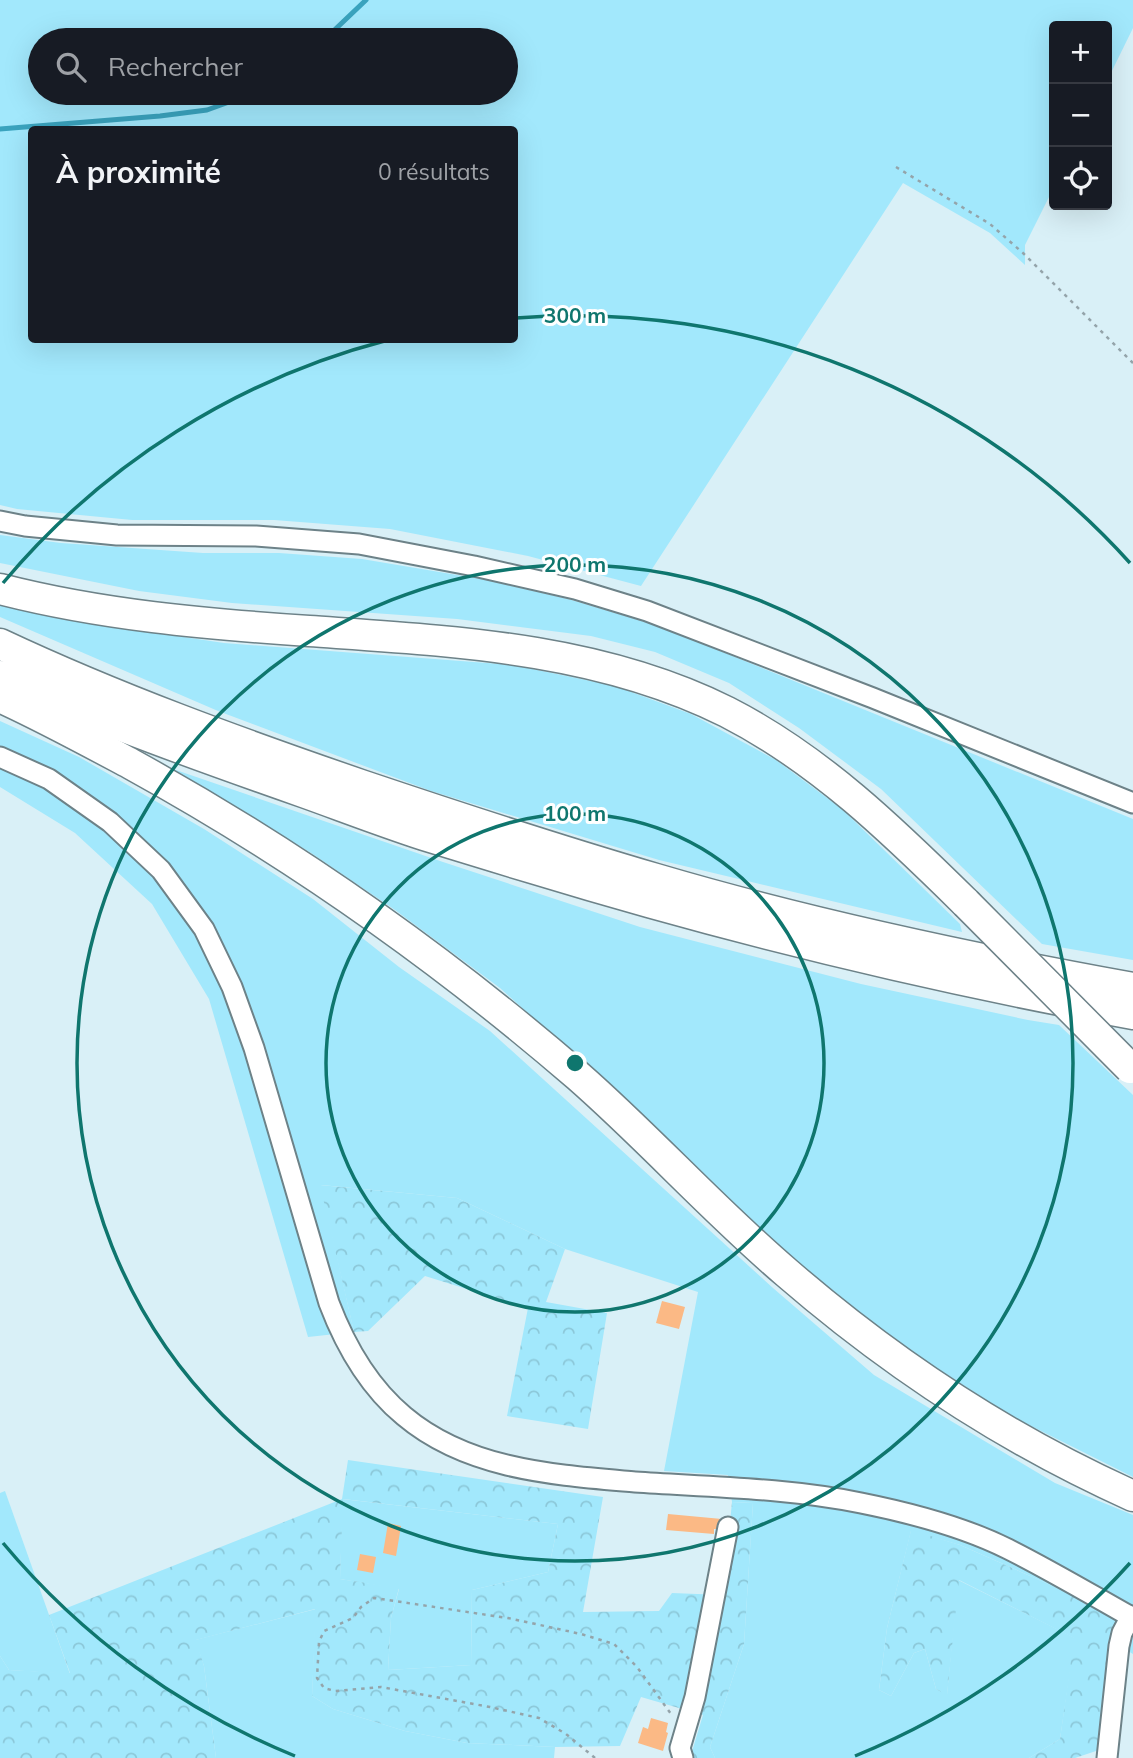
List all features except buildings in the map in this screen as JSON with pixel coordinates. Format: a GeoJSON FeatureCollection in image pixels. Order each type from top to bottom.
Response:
{"type":"FeatureCollection","features":[{"type":"Feature","properties":{"kind":"highway"},"geometry":{"type":"LineString","coordinates":[[0,589],[147,617],[498,647],[552,655],[634,675],[665,686],[754,727],[835,782],[880,819],[966,902],[1131,1070]]}},
{"type":"Feature","properties":{"kind":"highway"},"geometry":{"type":"LineString","coordinates":[[0,644],[41,664],[290,760],[429,808],[658,880],[870,934],[1133,988]]}},
{"type":"Feature","properties":{"kind":"highway"},"geometry":{"type":"LineString","coordinates":[[0,676],[240,770],[424,835],[587,884],[729,924],[878,961],[1133,1014]]}},
{"type":"Feature","properties":{"kind":"highway"},"geometry":{"type":"LineString","coordinates":[[0,697],[174,788],[314,874],[433,958],[528,1034],[590,1087],[733,1225],[846,1321],[966,1406],[1043,1450],[1133,1496]]}},
{"type":"Feature","properties":{"kind":"street"},"geometry":{"type":"LineString","coordinates":[[0,521],[117,535],[256,536],[359,544],[575,589],[648,611],[886,702],[1133,803]]}},
{"type":"Feature","properties":{"kind":"street"},"geometry":{"type":"LineString","coordinates":[[0,757],[49,779],[110,822],[160,870],[204,929],[232,987],[254,1048],[329,1303],[339,1328],[351,1352],[368,1376],[403,1416],[444,1443],[516,1468],[617,1480],[820,1496],[937,1522],[1007,1548],[1132,1617],[1122,1633],[1119,1646],[1107,1758]]}},
{"type":"Feature","properties":{"kind":"street"},"geometry":{"type":"LineString","coordinates":[[683,1758],[680,1748],[695,1696],[727,1527]]}},
{"type":"Feature","properties":{"kind":"path"},"geometry":{"type":"LineString","coordinates":[[896,167],[990,224],[1023,253],[1133,363]]}},
{"type":"Feature","properties":{"kind":"path"},"geometry":{"type":"LineString","coordinates":[[595,1758],[566,1734],[539,1718],[382,1686],[335,1691],[324,1688],[317,1678],[319,1642],[324,1631],[353,1618],[361,1607],[374,1598],[508,1618],[581,1634],[614,1644],[637,1667],[684,1735]]}},
{"type":"Feature","properties":{"kind":"green space"},"geometry":{"type":"Polygon","coordinates":[[[0,0],[1133,0],[1133,28],[1112,71],[1112,21],[1049,21],[1049,197],[1025,245],[1025,265],[990,233],[903,183],[641,586],[528,556],[390,529],[274,520],[132,520],[0,505],[0,0]]]}},
{"type":"Feature","properties":{"kind":"green space"},"geometry":{"type":"Polygon","coordinates":[[[0,535],[61,543],[203,553],[279,553],[362,559],[487,580],[568,599],[659,626],[1133,819],[1133,960],[1042,944],[881,789],[799,728],[729,683],[655,652],[591,636],[457,619],[232,603],[139,591],[0,563],[0,535]]]}},
{"type":"Feature","properties":{"kind":"green space"},"geometry":{"type":"Polygon","coordinates":[[[0,604],[70,620],[224,643],[513,665],[615,686],[691,714],[776,760],[842,809],[960,924],[962,932],[659,860],[431,791],[218,711],[0,617],[0,604]]]}},
{"type":"Feature","properties":{"kind":"green space"},"geometry":{"type":"Polygon","coordinates":[[[0,721],[79,757],[204,829],[313,899],[399,967],[490,1031],[773,1288],[874,1375],[1055,1483],[1133,1515],[1133,1654],[1128,1651],[1116,1620],[1071,1594],[960,1545],[911,1531],[887,1628],[879,1690],[891,1696],[914,1653],[925,1649],[936,1689],[947,1694],[958,1580],[1075,1638],[1060,1739],[1029,1758],[715,1758],[710,1747],[744,1644],[753,1503],[732,1502],[728,1475],[664,1471],[698,1292],[565,1249],[457,1198],[321,1185],[354,1332],[308,1337],[209,999],[152,904],[75,833],[0,787],[0,721]]]}},
{"type":"Feature","properties":{"kind":"green space"},"geometry":{"type":"Polygon","coordinates":[[[173,769],[640,927],[861,984],[1059,1025],[1133,1095],[1133,1477],[1009,1415],[912,1352],[799,1267],[600,1078],[500,988],[395,910],[311,853],[173,769]]]}},
{"type":"Feature","properties":{"kind":"green space"},"geometry":{"type":"Polygon","coordinates":[[[320,1185],[457,1198],[565,1249],[546,1302],[607,1313],[588,1429],[507,1416],[528,1308],[425,1276],[368,1331],[354,1332],[320,1185]]]}},
{"type":"Feature","properties":{"kind":"green space"},"geometry":{"type":"Polygon","coordinates":[[[348,1460],[603,1497],[583,1612],[659,1611],[672,1593],[723,1595],[732,1502],[753,1503],[744,1644],[710,1747],[715,1758],[690,1758],[703,1715],[641,1697],[620,1746],[555,1747],[467,1743],[405,1731],[333,1709],[312,1696],[315,1609],[196,1640],[204,1666],[216,1758],[0,1758],[0,1656],[9,1670],[70,1673],[49,1615],[342,1499],[348,1460]],[[343,1499],[340,1579],[399,1588],[391,1618],[388,1670],[471,1665],[472,1590],[548,1572],[558,1524],[343,1499]]]}},
{"type":"Feature","properties":{"kind":"green space"},"geometry":{"type":"Polygon","coordinates":[[[5,1491],[70,1674],[9,1670],[0,1656],[0,1493],[5,1491]]]}},
{"type":"Feature","properties":{"kind":"green space"},"geometry":{"type":"Polygon","coordinates":[[[342,1499],[558,1524],[548,1572],[472,1590],[471,1665],[388,1670],[391,1618],[399,1589],[340,1579],[342,1499]]]}},
{"type":"Feature","properties":{"kind":"green space"},"geometry":{"type":"Polygon","coordinates":[[[911,1530],[960,1545],[1071,1594],[1116,1620],[1099,1750],[1075,1758],[1029,1758],[1060,1739],[1074,1638],[959,1580],[947,1695],[936,1689],[925,1649],[914,1653],[891,1696],[879,1690],[887,1628],[911,1530]]]}},
{"type":"Feature","properties":{"kind":"green space"},"geometry":{"type":"Polygon","coordinates":[[[316,1609],[312,1696],[333,1709],[405,1731],[467,1743],[555,1747],[554,1758],[216,1758],[204,1666],[195,1640],[316,1609]]]}},
{"type":"Feature","properties":{"kind":"waterway"},"geometry":{"type":"LineString","coordinates":[[337,28],[366,0]]}},
{"type":"Feature","properties":{"kind":"waterway"},"geometry":{"type":"LineString","coordinates":[[37,126],[160,116],[207,110],[221,105]]}},
{"type":"Feature","properties":{"kind":"waterway"},"geometry":{"type":"LineString","coordinates":[[0,129],[28,127]]}}]}
